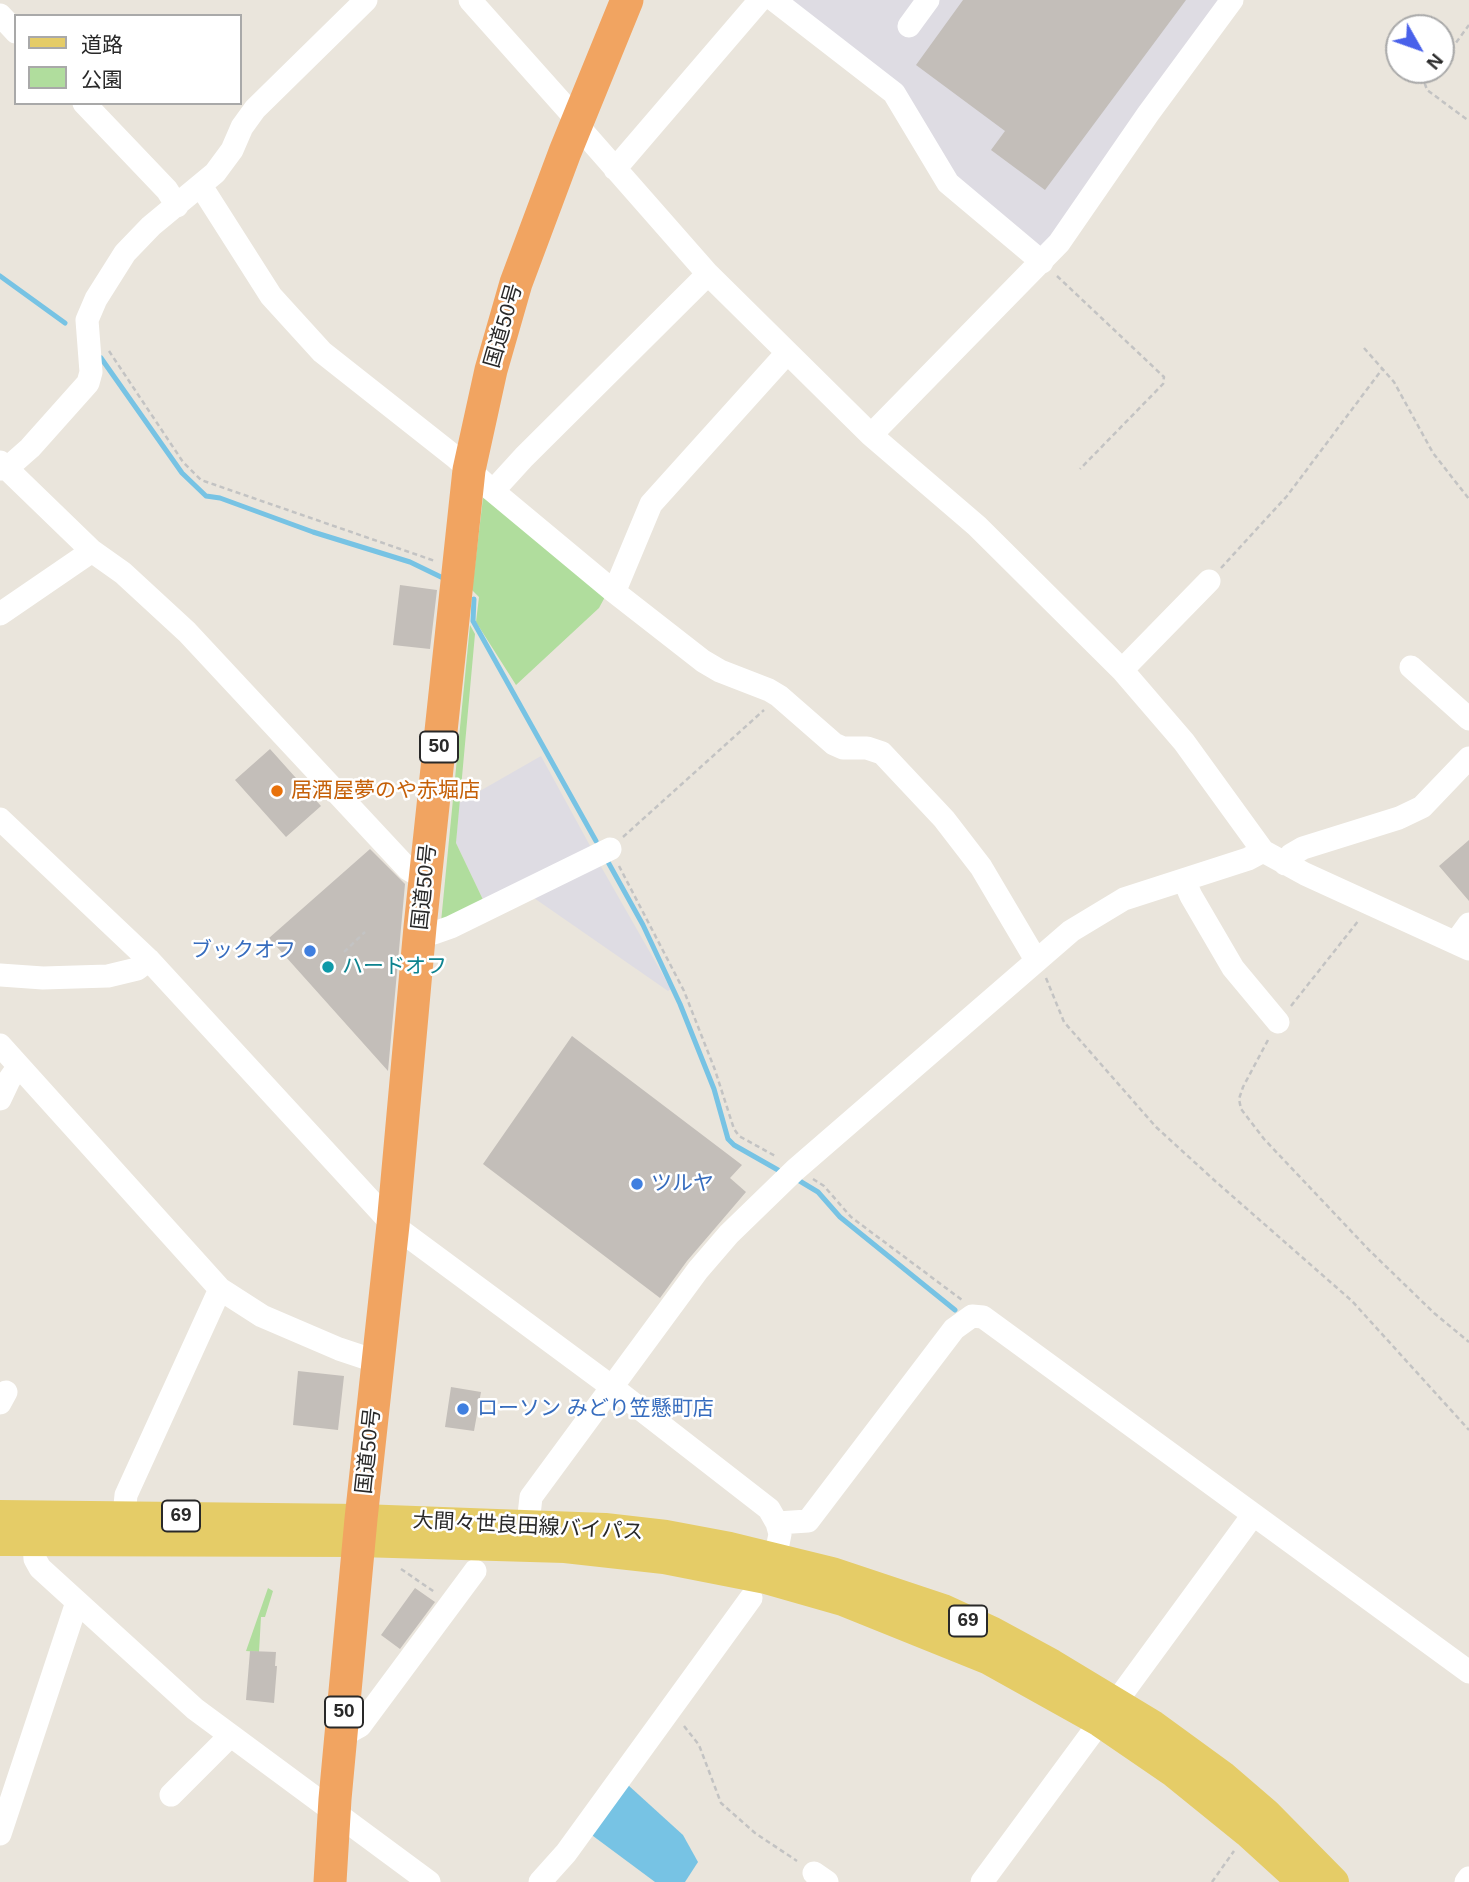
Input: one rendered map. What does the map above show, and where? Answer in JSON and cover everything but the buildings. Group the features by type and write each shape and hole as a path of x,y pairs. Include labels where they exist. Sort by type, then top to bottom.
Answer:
{"highway":[{"name":"国道50号","path":"330,1882 360,1531 393,1225 420,927 458,570 481,481 484,396 505,317 543,207 627,0"}],"main road":[{"name":"大間々世良田線バイパス","path":"0,1515 124,1516 360,1531 565,1548 664,1559 766,1579 842,1601 987,1659 1108,1712 1153,1725 1223,1776 1266,1813 1334,1882"},
{"name":"大間々世良田線バイパス","path":"0,1541 528,1524 605,1528 666,1535 832,1572 943,1609 993,1632 1108,1712 1173,1772 1247,1832 1302,1882"}],"street":[{"path":"366,0 255,109 226,160 201,186 151,226 125,253 87,320 86,339 91,372 88,383 30,448 2,466 92,551 123,573 196,640 408,869 426,874"},
{"path":"470,0 708,274 871,435 977,526 1122,670 1184,742 1263,851 1371,904 1465,938"},
{"path":"615,169 760,0"},
{"path":"774,0 894,93 948,183 1042,262"},
{"path":"909,26 928,0"},
{"path":"871,435 1059,243 1231,0"},
{"path":"0,15 14,30"},
{"path":"86,105 167,190 177,206"},
{"path":"201,186 271,296 322,352 612,590 703,661 779,696 834,744 843,748 875,749 882,753 915,786 981,867 1037,960"},
{"path":"481,481 524,457 708,274"},
{"path":"612,590 618,583 651,504 787,353"},
{"path":"0,614 92,551"},
{"path":"1122,670 1209,580"},
{"path":"1411,667 1469,719"},
{"path":"1285,864 1291,855 1303,848 1399,818 1422,807 1469,758"},
{"path":"0,819 149,960 393,1225 612,1387 769,1508 778,1523 780,1534 775,1559"},
{"path":"420,927 434,933 451,927 610,849"},
{"path":"528,1524 531,1497 698,1270 729,1234 795,1170 1070,931 1124,899 1248,859 1263,851"},
{"path":"1184,880 1233,968 1278,1022"},
{"path":"0,975 43,978 108,976 137,969 149,960"},
{"path":"0,1045 220,1289 262,1315 339,1349 378,1359"},
{"path":"0,1099 19,1066"},
{"path":"124,1516 126,1495 220,1289"},
{"path":"778,1523 808,1521 954,1329 972,1316 983,1317 1469,1672"},
{"path":"982,1882 1253,1515"},
{"path":"34,1541 36,1564 195,1709 429,1882"},
{"path":"342,1731 349,1732 360,1726 475,1571"},
{"path":"540,1882 566,1853 751,1598"},
{"path":"2,1820 77,1602"},
{"path":"171,1794 230,1736"},
{"path":"1466,1882 1469,1878"}],"path":[{"path":"1455,44 1469,25"},
{"path":"1425,84 1427,90 1469,121"},
{"path":"1042,262 1164,377 1163,384 1080,468"},
{"path":"86,339 99,338 183,462 201,480 458,570"},
{"path":"1364,348 1394,382 1433,453 1469,499"},
{"path":"1209,580 1287,496 1383,368"},
{"path":"779,696 610,849 684,991 715,1070 734,1129 740,1136 824,1186 851,1217 983,1317"},
{"path":"1371,904 1278,1022 1243,1087 1239,1099 1241,1109 1264,1139 1369,1250 1434,1313 1469,1342"},
{"path":"344,952 365,932"},
{"path":"1037,960 1064,1021 1156,1127 1352,1301 1469,1430"},
{"path":"401,1569 451,1604"},
{"path":"668,1711 699,1745 722,1803 755,1833 821,1877"},
{"path":"1212,1882 1247,1832"}],"shaded area":[{"path":"787,0 1226,0 1041,256 950,179 915,119"},
{"path":"541,756 594,853 486,906 456,843 459,803"},
{"path":"599,863 671,989 668,991 534,898"}],"green space":[{"path":"483,498 498,503 606,595 599,608 516,685 476,622 479,597 472,590"},
{"path":"470,625 475,634 456,843 486,906 441,922"},
{"path":"268,1588 273,1591 265,1617 261,1617 259,1652 246,1651"}],"water":[{"path":"628,1785 683,1835 698,1862 685,1882 655,1882 589,1833"}],"waterway":[{"path":"0,276 65,323"},
{"path":"101,358 182,473 206,496 220,498 313,532 410,562 443,578"},
{"path":"474,599 473,621 596,841"},
{"path":"608,862 643,925 680,1004 714,1089 728,1139 778,1170"},
{"path":"798,1180 818,1192 840,1217 955,1310"}],"place":[{"name":"居酒屋夢のや赤堀店","path":"277,791"},
{"name":"ブックオフ","path":"310,951"},
{"name":"ハードオフ","path":"328,967"},
{"name":"ツルヤ","path":"637,1184"},
{"name":"ローソン みどり笠懸町店","path":"463,1409"}]}
